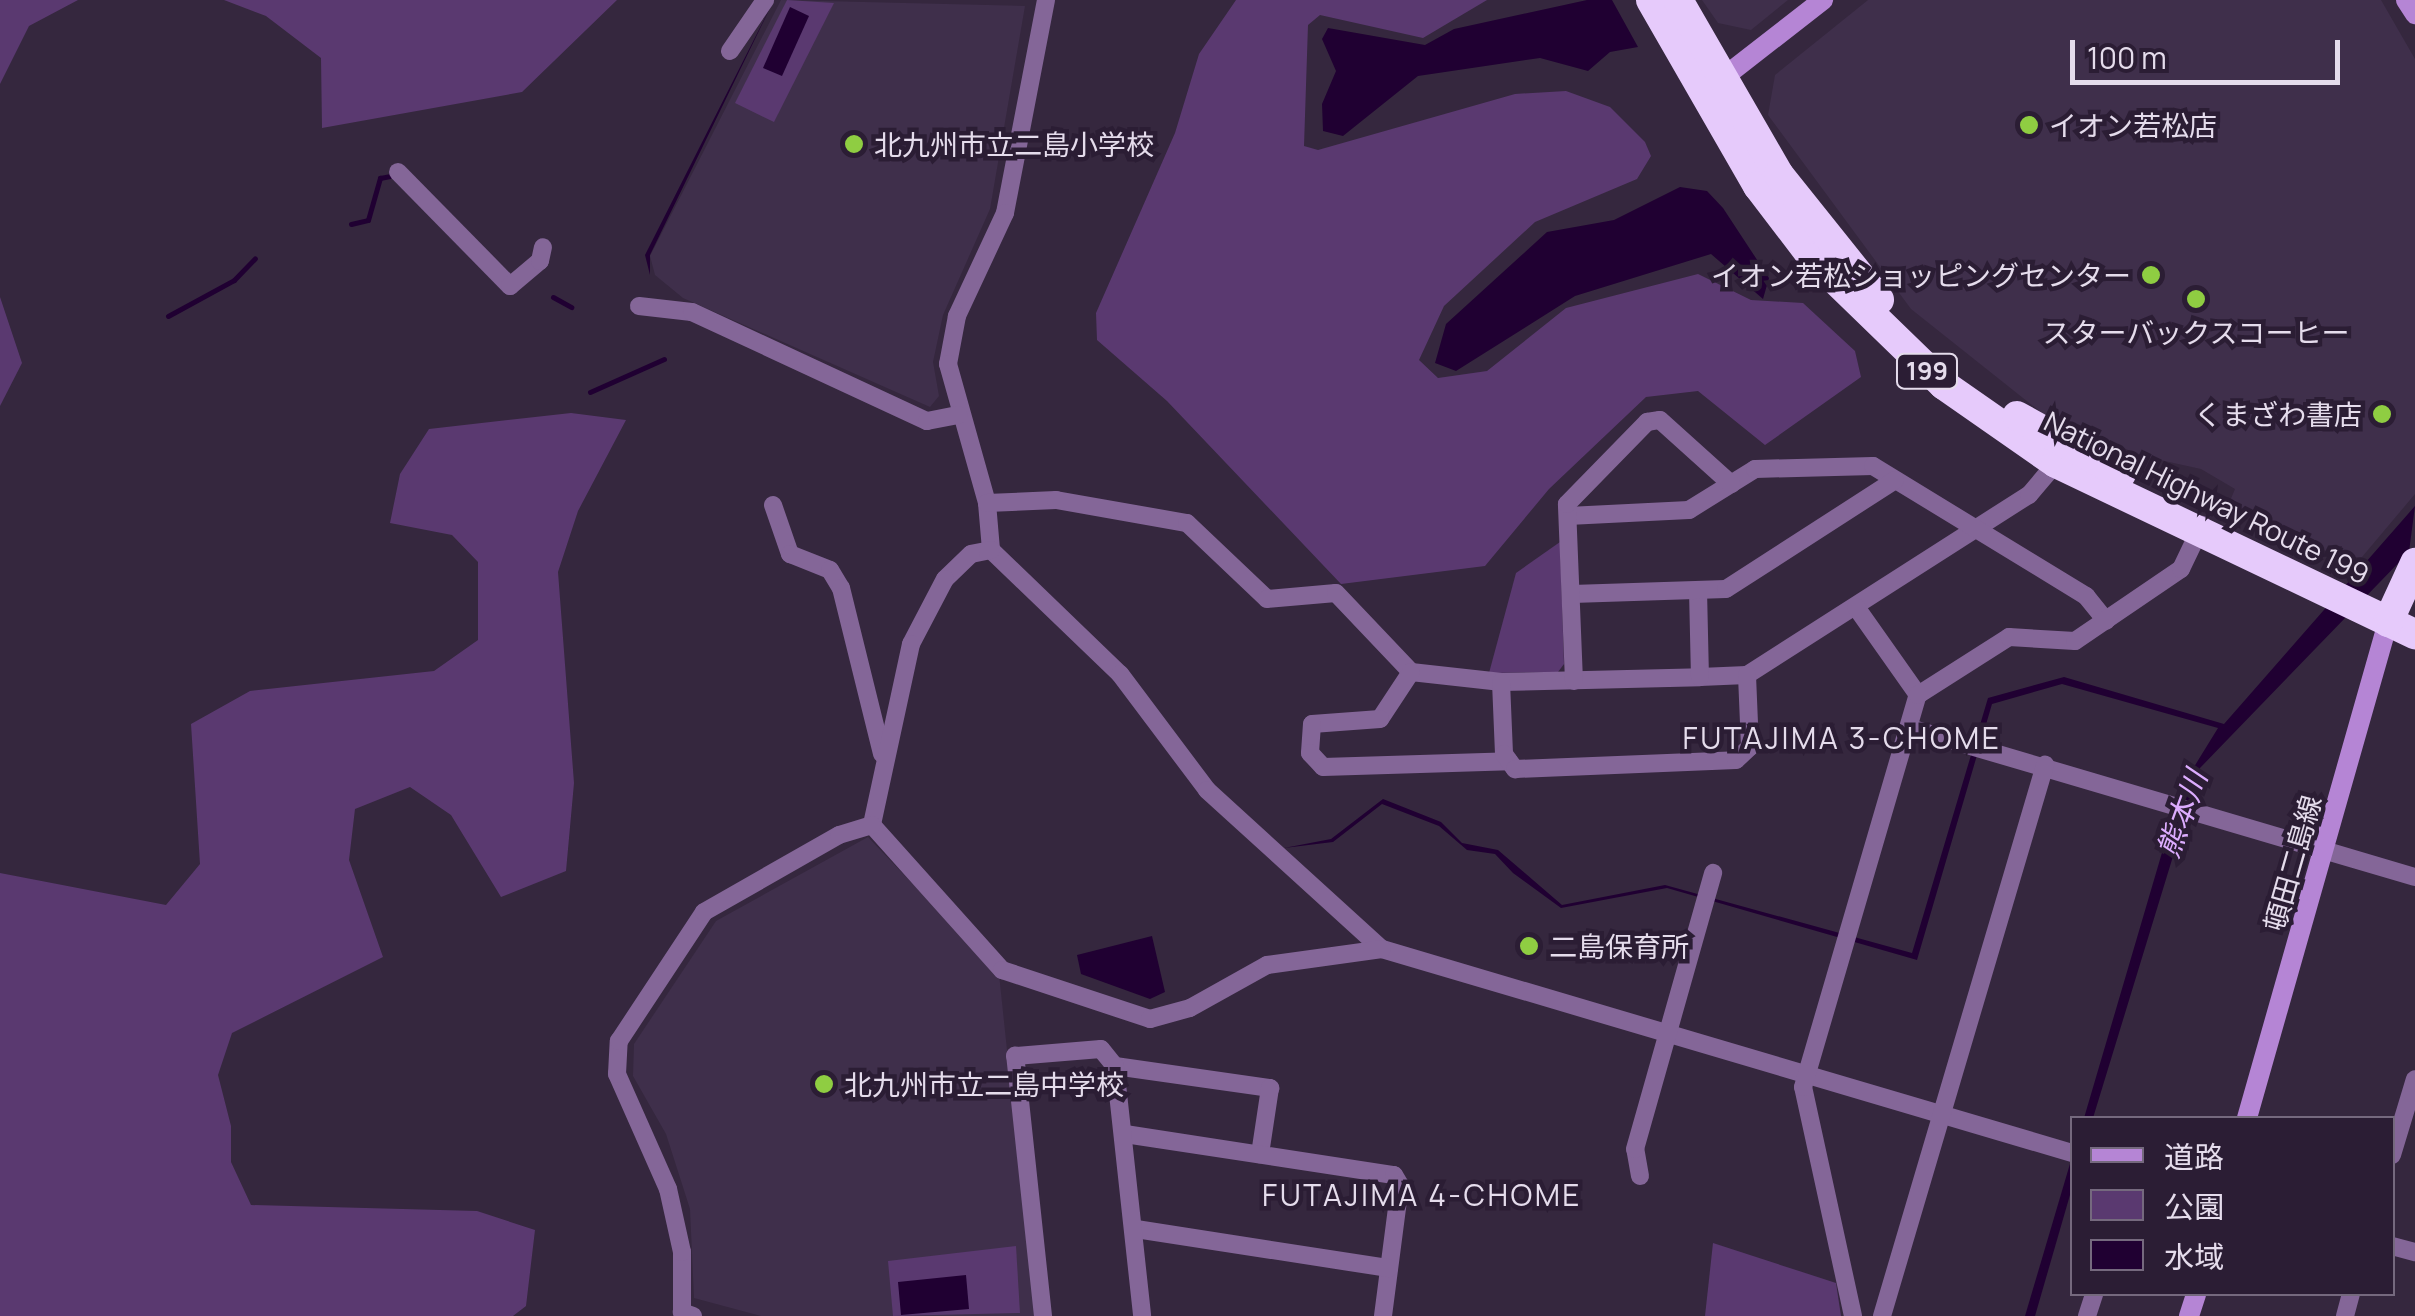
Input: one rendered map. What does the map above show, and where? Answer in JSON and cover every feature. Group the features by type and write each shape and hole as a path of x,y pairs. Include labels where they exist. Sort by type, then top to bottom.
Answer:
{"highway":[{"name":"National Highway Route 199","path":"1651,0 1790,189 1908,330 2012,413 2201,527"},
{"name":"National Highway Route 199","path":"1678,0 1758,186 1826,272 1944,385 2056,463 2377,608 2415,562"}],"main road":[{"path":"1713,85 1824,0"},
{"path":"2406,0 2415,14"},
{"name":"頓田二島線","path":"2248,1116 2324,852 2377,608"}],"street":[{"path":"730,51 765,0"},
{"path":"1039,2 1005,213 957,316 948,364 958,415 988,503 990,550 1120,674 1207,790 1382,948"},
{"path":"398,172 510,286 540,261 543,247"},
{"path":"639,306 692,312 927,422 958,415"},
{"path":"1574,681 1567,504 1647,422 1660,420 1731,484"},
{"path":"988,503 1056,500 1187,523 1267,599 1336,593 1411,672 1501,682 1700,677 1746,675 2030,495 2056,463"},
{"path":"1568,516 1689,510 1754,469 1872,466 2086,596 2106,622"},
{"path":"1572,594 1726,589 1895,480"},
{"path":"773,505 790,554 830,570 840,588 882,754"},
{"path":"1918,695 2008,637 2075,641 2181,570 2201,527"},
{"path":"990,550 971,554 945,579 911,644 882,754 872,825 1002,970 1150,1019 1190,1008 1267,965 1382,948 2070,1152"},
{"path":"1698,590 1700,677"},
{"path":"1852,1316 1803,1086 1914,729 1918,695 1856,607"},
{"path":"1411,672 1380,719 1312,724 1310,754 1323,766 1509,761"},
{"path":"1501,682 1509,761 1515,770 1736,760 1750,747 1746,675"},
{"path":"1914,729 2415,877"},
{"path":"1882,1316 2045,765"},
{"path":"693,1316 682,1312 682,1252 668,1189 617,1074 619,1040 704,912 839,835 872,825"},
{"path":"1640,1176 1635,1149 1713,873"},
{"path":"1044,1316 1015,1056 1101,1050 1116,1066 1136,1229 1142,1316"},
{"path":"1116,1066 1270,1088 1260,1154"},
{"path":"2395,1145 2415,1079"},
{"path":"1126,1134 1394,1175 1400,1185 1383,1316"},
{"path":"1136,1229 1389,1268"}],"shaded area":[{"name":"北九州市立二島小学校","path":"781,0 1025,6 990,209 943,315 933,362 939,396 930,407 683,298 655,275 650,256"},
{"path":"1702,0 1788,0 1751,30 1718,23"},
{"name":"イオン若松ショッピングセンター","path":"1868,0 2381,0 2415,59 2415,494 2362,557 2340,557 2227,508 2235,489 2201,469 2142,456 2042,413 1911,309 1768,115 1775,75"},
{"name":"北九州市立二島中学校","path":"868,837 999,974 1035,1316 761,1316 694,1298 690,1209 666,1134 633,1076 634,1044 716,921"}],"green space":[{"path":"0,0 78,0 29,26 0,84"},
{"path":"224,0 617,0 522,92 322,128 321,58 266,16"},
{"path":"787,0 834,3 774,122 735,103"},
{"path":"1236,0 1487,0 1423,38 1320,15 1308,25 1304,146 1318,150 1515,94 1566,91 1610,107 1645,142 1651,156 1637,179 1535,222 1444,306 1419,360 1438,378 1487,371 1566,308 1698,274 1751,300 1803,303 1855,351 1861,377 1765,445 1698,391 1646,397 1549,489 1485,566 1341,584 1167,401 1097,340 1096,313 1175,133 1199,54"},
{"path":"0,297 22,363 0,406"},
{"path":"571,413 626,420 578,511 558,572 574,783 566,871 501,897 451,815 410,787 355,809 349,860 383,957 232,1033 218,1075 231,1126 231,1162 251,1205 477,1211 535,1230 526,1306 513,1316 0,1316 0,873 166,905 200,864 191,724 250,691 434,671 478,640 478,562 452,535 390,523 400,474 429,429"},
{"path":"1560,542 1564,664 1558,672 1489,673 1516,573"},
{"path":"1713,1243 1836,1283 1841,1316 1705,1316"},
{"path":"1016,1246 1020,1313 893,1316 888,1261"}],"water":[{"path":"774,0 650,255 650,275 645,255"},
{"path":"1587,0 1612,0 1638,47 1610,52 1588,71 1540,58 1418,76 1343,136 1323,131 1322,104 1336,71 1322,39 1328,28 1425,45 1454,29"},
{"path":"790,7 809,16 782,76 763,68"},
{"path":"1680,187 1707,191 1723,208 1769,278 1763,299 1711,254 1575,296 1456,371 1435,363 1446,324 1547,232 1614,220"},
{"name":"熊本川","path":"2415,506 2409,552 2200,768 2094,1116 2085,1116 2181,788 2218,728 2062,684 1992,704 1917,960 1667,888 1561,908 1513,873 1495,854 1467,850 1439,826 1382,804 1333,842 1284,848 1331,839 1383,799 1441,822 1462,843 1498,850 1562,905 1665,885 1912,953 1988,698 2064,677 2224,724"},
{"path":"1152,936 1165,992 1150,999 1081,974 1077,955"},
{"path":"2070,1164 2070,1195 2035,1316 2025,1316"},
{"path":"966,1275 969,1309 901,1315 898,1282"}],"waterway":[{"path":"351,224 368,220 380,178 395,175"},
{"path":"168,316 234,280 255,258"},
{"path":"553,297 571,307"},
{"path":"590,392 664,359"}],"place":[{"name":"イオン若松店","path":"2029,125"},
{"name":"北九州市立二島小学校","path":"854,144"},
{"name":"イオン若松ショッピングセンター","path":"2151,275"},
{"name":"スターバックスコーヒー","path":"2196,299"},
{"name":"くまざわ書店","path":"2382,414"},
{"name":"二島保育所","path":"1529,946"},
{"name":"北九州市立二島中学校","path":"824,1084"}],"district":[{"name":"FUTAJIMA 3-CHOME","path":"1842,738"},
{"name":"FUTAJIMA 4-CHOME","path":"1422,1195"}]}
